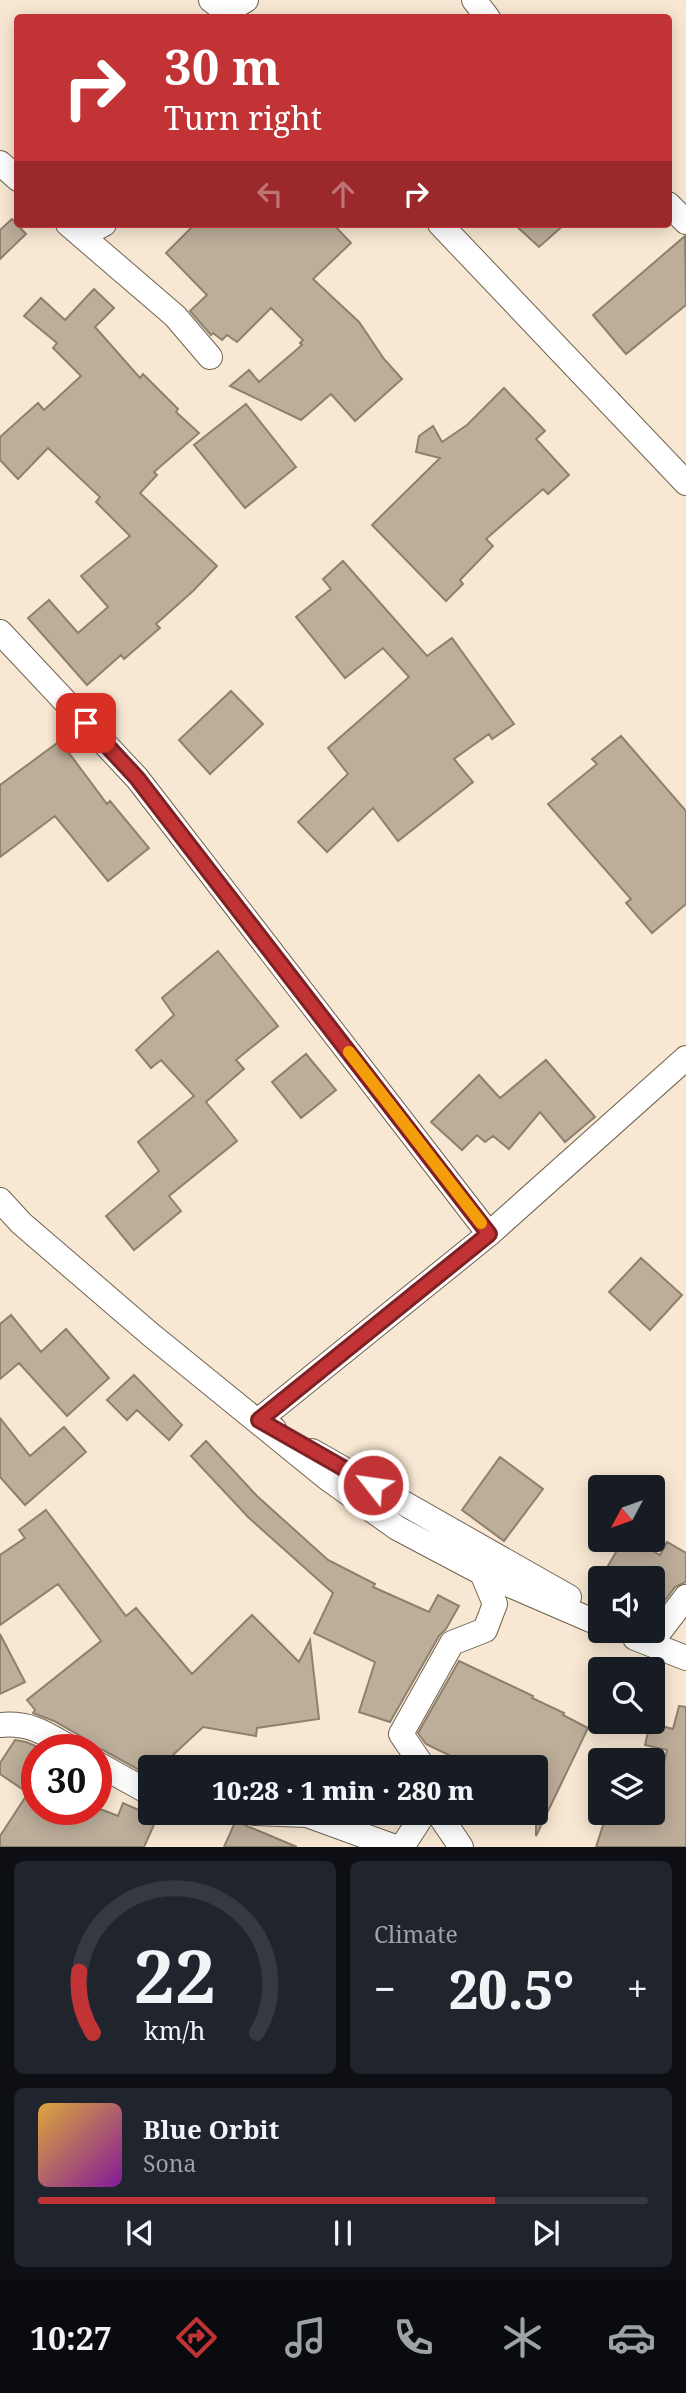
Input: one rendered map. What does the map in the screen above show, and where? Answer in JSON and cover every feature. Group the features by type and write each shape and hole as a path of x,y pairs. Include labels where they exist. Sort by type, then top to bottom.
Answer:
{"street":[{"path":"474,0 485,14"},
{"path":"0,163 14,175"},
{"path":"672,208 686,222"},
{"path":"444,228 686,483"},
{"path":"75,230 175,316 210,357"},
{"path":"0,632 137,778 489,1234"},
{"path":"588,1608 259,1420 489,1234 686,1058"},
{"path":"0,1200 21,1223 150,1334 327,1478 397,1528 482,1573 588,1619"},
{"path":"415,1755 401,1734 452,1643 485,1630 495,1604 482,1573"},
{"path":"686,1597 650,1644 686,1658"},
{"path":"0,1725 17,1723 34,1727 46,1734"},
{"path":"112,1772 138,1786"},
{"path":"335,1825 396,1847"},
{"path":"402,1847 416,1825"},
{"path":"446,1825 461,1847"}],"building":[{"path":"12,219 14,228 20,228 26,234 0,259 0,230"},
{"path":"191,228 337,228 351,243 313,279 359,322 384,359 402,379 355,421 331,394 301,420 230,386 249,370 259,382 302,345 300,343 303,340 271,308 237,342 227,335 222,340 213,333 211,335 190,311 207,295 166,253"},
{"path":"518,228 560,228 539,247"},
{"path":"685,236 686,305 626,354 593,315"},
{"path":"94,289 114,308 95,327 140,378 143,374 178,409 176,412 199,433 154,472 157,475 140,493 217,566 156,624 160,628 124,659 121,655 87,685 28,618 49,600 78,633 108,607 81,576 130,536 96,502 100,497 48,448 18,479 0,460 0,437 38,403 44,410 81,376 53,348 57,343 24,316 41,298 65,320"},
{"path":"504,388 545,431 536,439 569,475 548,494 543,489 486,539 493,546 460,580 463,584 446,601 372,525 440,458 416,452 419,436 433,426 442,442 467,425"},
{"path":"246,404 296,467 245,508 194,445"},
{"path":"343,561 427,656 452,638 514,724 492,739 489,734 454,759 473,782 398,841 373,808 327,852 298,822 348,774 328,748 409,677 383,648 345,678 296,617 331,589 323,579"},
{"path":"231,691 263,724 210,774 179,740"},
{"path":"621,736 686,811 686,904 652,933 626,903 631,899 548,804 597,764 592,759"},
{"path":"60,741 107,804 110,801 149,848 108,881 55,816 0,857 0,785"},
{"path":"218,951 278,1026 236,1060 244,1069 206,1102 237,1141 169,1196 181,1211 134,1250 106,1216 159,1171 138,1142 194,1096 161,1060 151,1068 136,1050 174,1015 162,998"},
{"path":"306,1054 336,1090 301,1118 272,1082"},
{"path":"546,1060 595,1117 565,1142 540,1112 509,1149 493,1136 485,1142 477,1135 462,1150 431,1122 479,1075 500,1098"},
{"path":"641,1258 682,1295 650,1330 609,1292"},
{"path":"11,1315 41,1352 66,1329 109,1378 67,1416 19,1363 0,1379 0,1324"},
{"path":"134,1375 182,1425 169,1440 137,1410 127,1420 107,1400"},
{"path":"0,1418 30,1456 64,1427 86,1452 25,1505 0,1477"},
{"path":"206,1441 257,1496 328,1560 375,1584 373,1587 429,1612 438,1595 459,1606 390,1722 359,1712 375,1662 314,1633 333,1593 249,1518 191,1456"},
{"path":"500,1457 543,1489 504,1541 462,1510"},
{"path":"46,1510 126,1616 136,1608 192,1674 252,1615 299,1662 310,1640 319,1719 257,1728 256,1736 203,1727 173,1755 138,1755 138,1769 112,1755 112,1734 77,1734 33,1713 35,1710 27,1700 101,1641 58,1584 0,1625 0,1555 25,1538 19,1530"},
{"path":"667,1542 686,1553 686,1582 675,1587 665,1600 665,1566 608,1566 616,1552 655,1552 660,1555 665,1552"},
{"path":"0,1634 25,1682 0,1694"},
{"path":"459,1661 533,1696 532,1698 588,1728 548,1811 548,1755 449,1755 426,1744 418,1733"},
{"path":"679,1706 686,1707 686,1847 596,1847 603,1825 665,1825 667,1750 645,1745 648,1734 665,1734 665,1727 673,1729"},
{"path":"15,1740 21,1741 21,1788 0,1774 0,1763"},
{"path":"123,1803 138,1810 138,1825 154,1825 144,1847 0,1847 0,1836 21,1804 21,1825 112,1825 112,1814 118,1816"},
{"path":"234,1825 245,1825 297,1847 224,1847"}],"slow traffic":[{"path":"349,1052 481,1223"}],"route":[{"path":"86,723 137,778 489,1234 259,1420 373,1485"}]}
